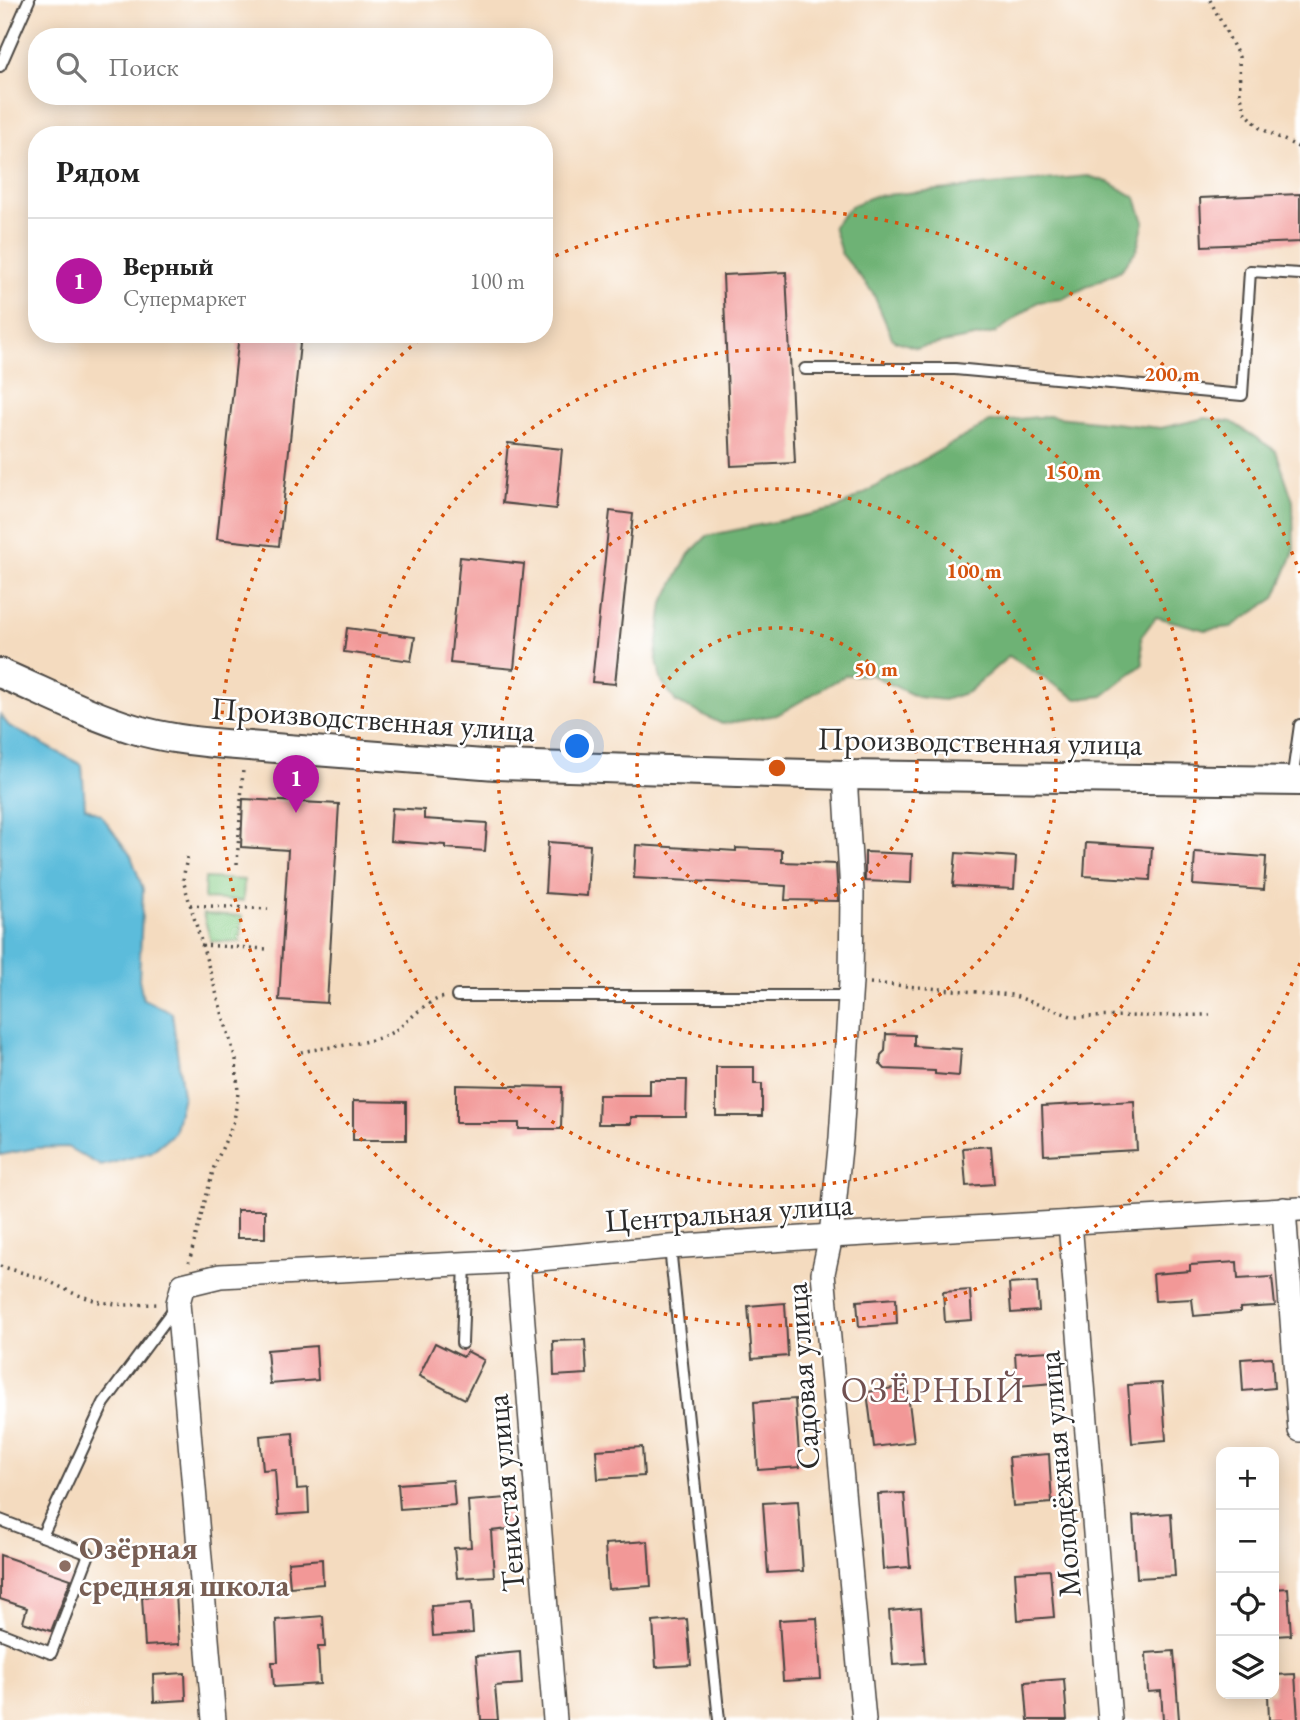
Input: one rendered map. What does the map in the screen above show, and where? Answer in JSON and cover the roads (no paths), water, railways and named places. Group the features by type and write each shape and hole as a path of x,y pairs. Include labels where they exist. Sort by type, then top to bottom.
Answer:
{"street":[{"name":"Производственная улица","path":"0,673 132,729 182,740 244,746 496,765 845,775 1296,781"},
{"name":"Садовая улица","path":"845,775 852,893 850,989 841,1138 831,1236 823,1273 864,1720"},
{"name":"Центральная улица","path":"178,1303 183,1285 220,1276 518,1261 831,1236 1292,1209"},
{"path":"1292,1209 1300,1430"},
{"name":"Молодёжная улица","path":"1070,1222 1110,1720"},
{"name":"Тенистая улица","path":"518,1261 555,1720"},
{"path":"178,1303 214,1720"}],"lane":[{"path":"0,66 29,0"},
{"path":"805,369 955,369 1242,395 1250,271 1300,274"},
{"path":"1296,781 1300,725"},
{"path":"457,996 850,989"},
{"path":"670,1247 719,1720"},
{"path":"462,1343 465,1263"},
{"path":"42,1536 104,1403 178,1303"},
{"path":"0,1520 89,1554 51,1653 0,1633"}],"water":[{"path":"0,715 9,726 82,765 85,807 101,815 131,856 143,889 139,979 143,999 172,1013 183,1096 174,1133 151,1152 101,1166 67,1147 36,1148 0,1155"}],"place":[{"name":"Верный","path":"296,813"},
{"name":"Озёрная средняя школа","path":"65,1566"}],"district":[{"name":"ОЗЁРНЫЙ","path":"933,1390"}]}
